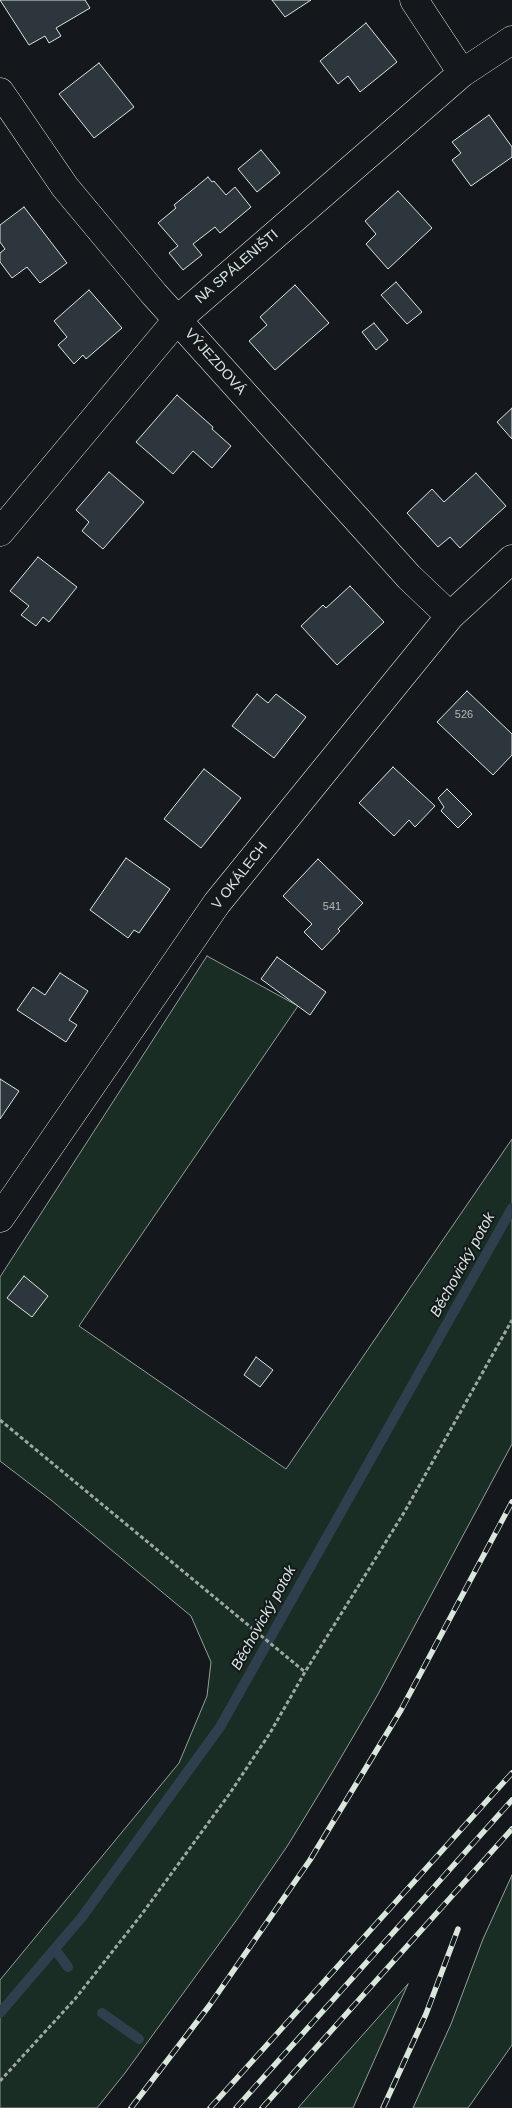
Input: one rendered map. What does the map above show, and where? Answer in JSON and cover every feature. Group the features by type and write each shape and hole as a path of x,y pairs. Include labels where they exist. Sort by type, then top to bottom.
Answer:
{"street":[{"path":"414,0 462,73"},
{"name":"NA SPÁLENIŠTI","path":"0,532 177,320 462,73 512,40"},
{"name":"VÝJEZDOVÁ","path":"0,92 65,187 177,320 409,576 450,616"},
{"name":"V OKÁLECH","path":"3,1208 217,903 450,616 512,559"}],"path":[{"path":"0,2081 75,1999 142,1914 255,1756 405,1511 512,1320"},
{"path":"0,1420 262,1639 305,1672"}],"green space":[{"path":"207,956 298,1006 79,1326 286,1469 512,1139 512,1444 377,1696 288,1845 238,1918 125,2073 97,2108 0,2108 0,1980 179,1763 207,1696 211,1662 191,1616 51,1500 0,1461 0,1277"},
{"path":"512,1875 512,2045 468,2108 413,2108 451,2024 483,1939"},
{"path":"408,1984 353,2108 298,2108 311,2093"}],"building":[{"path":"0,0 85,0 90,8 56,28 61,36 49,43 45,36 29,45"},
{"path":"272,0 311,0 285,17"},
{"path":"366,23 397,62 360,92 348,76 338,84 320,61"},
{"path":"99,63 134,107 94,138 59,94"},
{"path":"489,115 512,147 512,157 471,186 452,160 461,153 452,142"},
{"path":"261,150 280,173 257,192 238,169"},
{"path":"208,177 226,195 235,187 251,207 220,233 215,227 193,244 202,255 183,270 169,253 178,246 158,223 176,208 174,205"},
{"path":"398,191 432,228 388,269 366,244 376,234 365,221"},
{"path":"24,207 67,263 40,283 27,267 12,278 0,262 0,253 5,249 0,242 0,225"},
{"path":"396,282 422,312 407,324 381,295"},
{"path":"295,285 329,323 275,370 249,341 267,325 260,317"},
{"path":"89,290 122,328 86,359 83,355 74,364 58,345 67,337 54,321"},
{"path":"374,323 388,340 376,350 362,332"},
{"path":"177,395 231,446 212,468 193,451 173,474 136,442"},
{"path":"512,408 512,439 497,422"},
{"path":"109,472 144,502 103,549 82,531 89,522 76,510"},
{"path":"476,473 506,506 460,548 450,537 438,547 407,513 432,489 444,502"},
{"path":"38,557 77,587 49,622 43,617 36,626 21,615 29,606 10,591"},
{"path":"350,586 384,622 337,665 301,626 323,605 326,608"},
{"path":"467,691 512,734 512,755 493,775 437,722"},
{"path":"257,694 268,703 276,694 306,717 274,758 232,726"},
{"path":"393,767 435,806 415,827 409,820 394,836 359,803"},
{"path":"204,769 241,798 201,848 164,819"},
{"path":"447,789 472,814 458,828 441,811 444,807 438,798"},
{"path":"126,858 170,889 139,933 134,930 128,938 90,910"},
{"path":"318,859 363,903 338,929 340,931 322,950 304,932 312,924 283,896"},
{"path":"277,957 326,992 310,1015 261,979"},
{"path":"60,973 88,991 69,1020 77,1025 66,1042 17,1010 33,987 45,995"},
{"path":"0,1079 19,1091 0,1119"},
{"path":"24,1276 48,1296 32,1317 7,1298"},
{"path":"256,1357 273,1370 260,1387 244,1375"}],"waterway":[{"name":"Běchovický potok","path":"0,2013 82,1917 220,1727 512,1208"},
{"path":"55,1949 68,1967"},
{"path":"102,2013 139,2039"}],"railway":[{"path":"131,2108 209,2006 310,1860 401,1710 512,1502"},
{"path":"210,2108 512,1773"},
{"path":"236,2108 512,1800"},
{"path":"262,2108 512,1829"},
{"path":"383,2108 426,2014 458,1929"}]}
